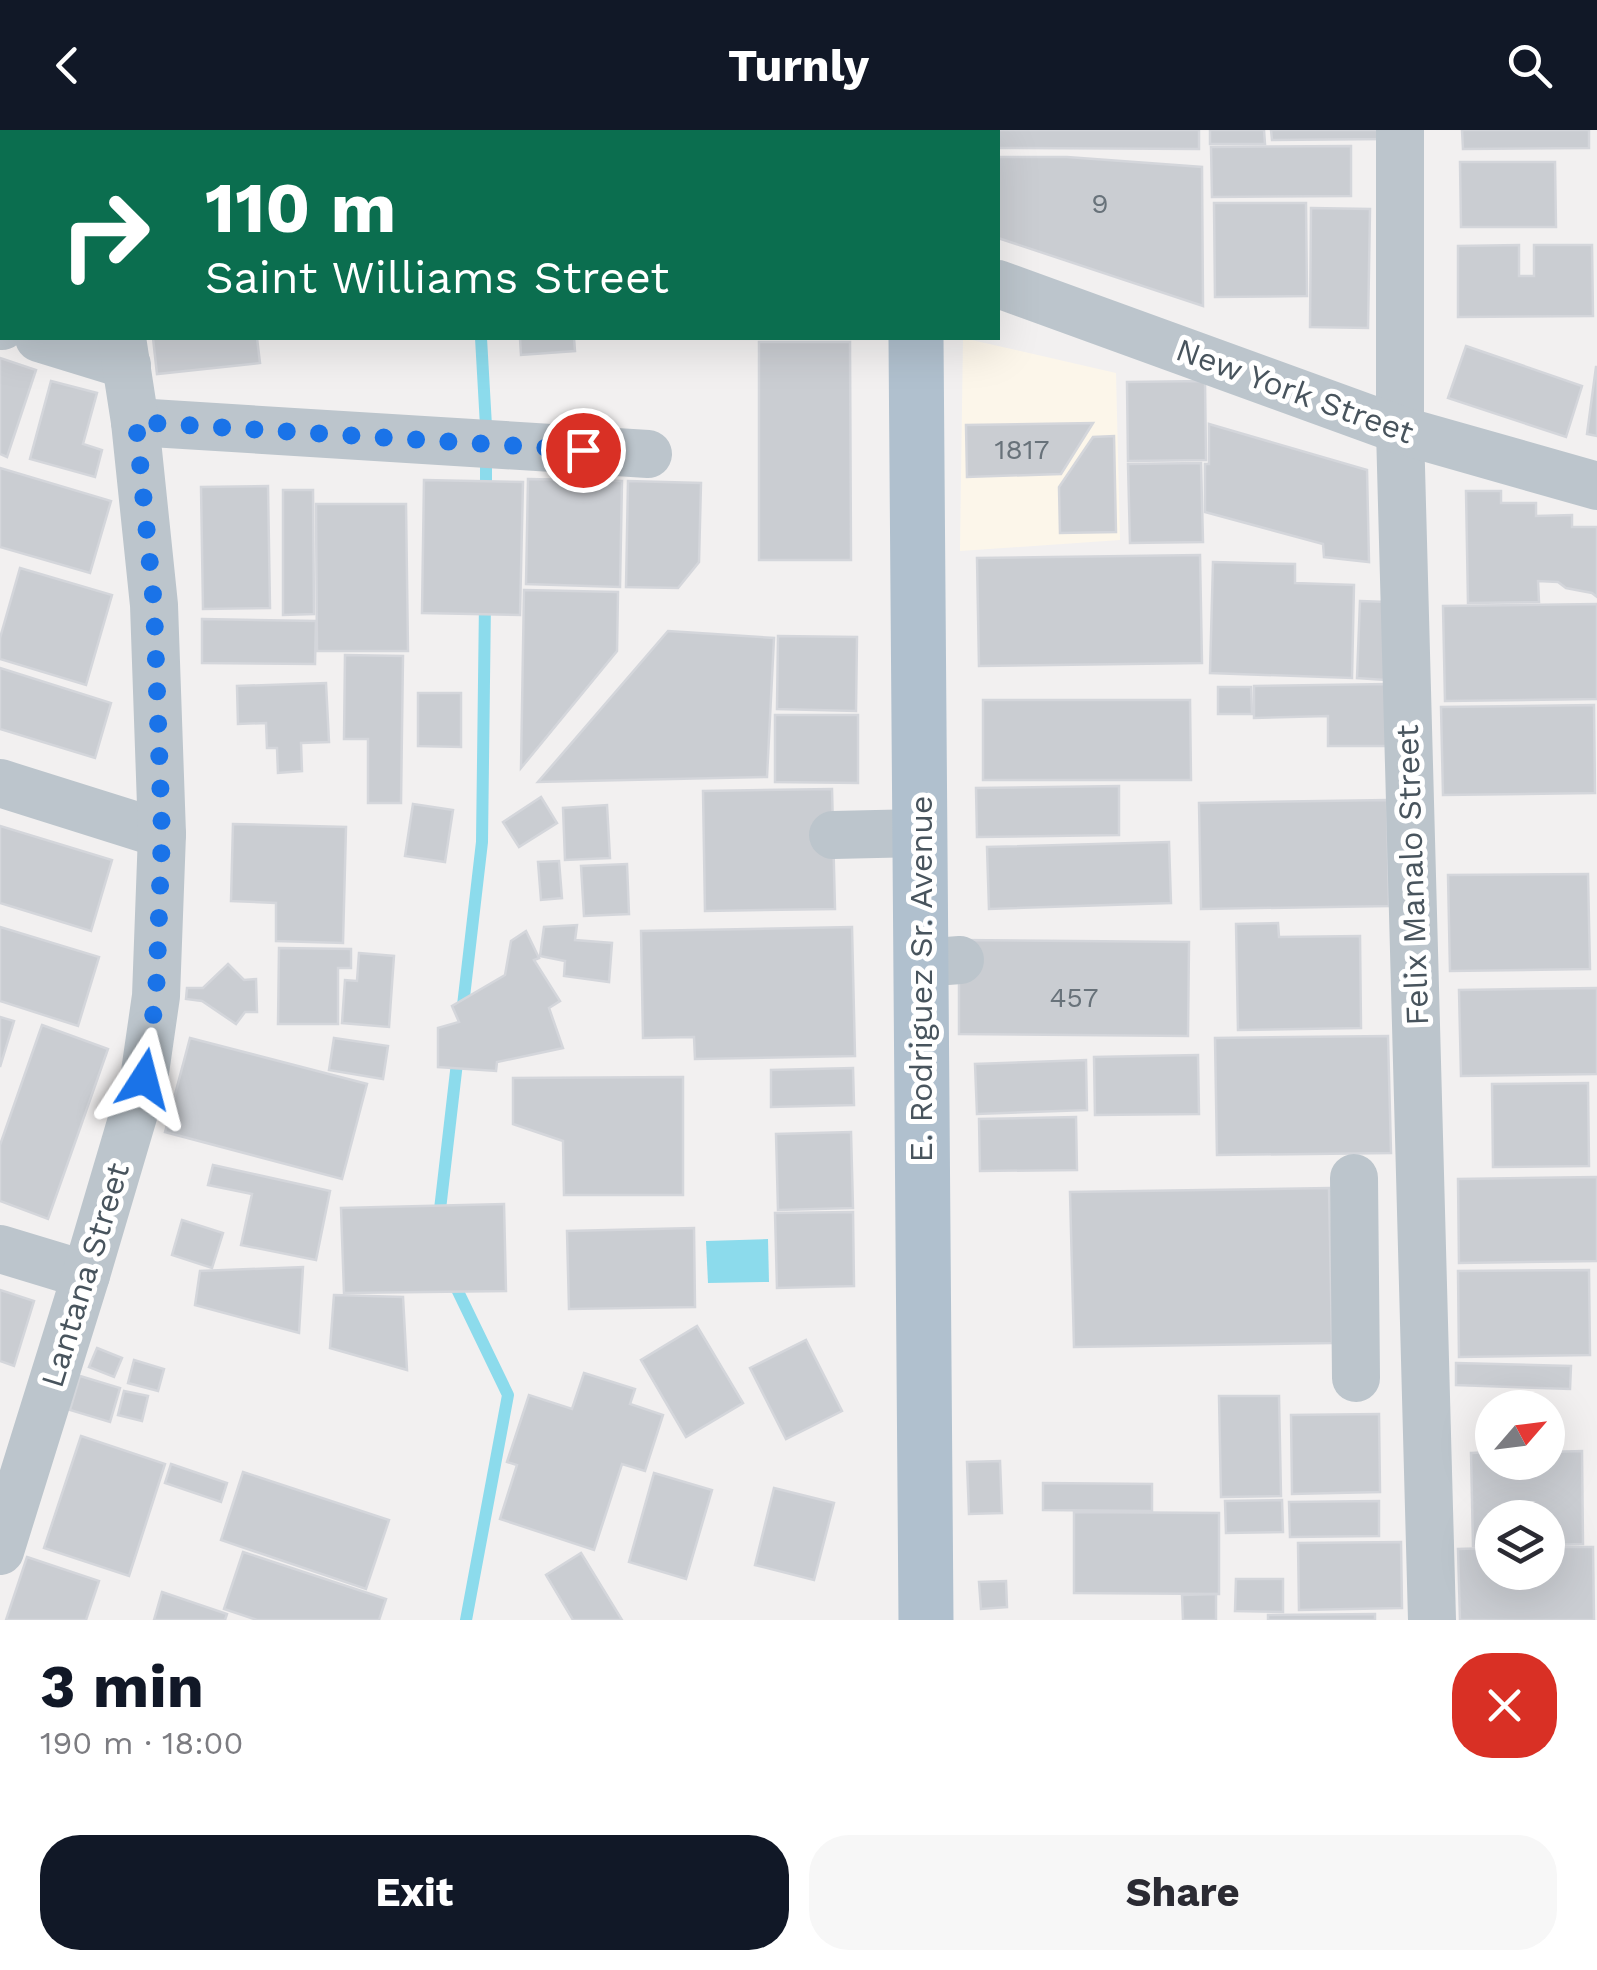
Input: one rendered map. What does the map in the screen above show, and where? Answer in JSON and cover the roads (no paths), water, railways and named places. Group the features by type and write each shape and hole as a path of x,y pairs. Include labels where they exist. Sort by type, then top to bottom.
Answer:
{"main road":[{"name":"E. Rodriguez Sr. Avenue","path":"916,340 920,833 940,961 926,1620"}],"street":[{"name":"Felix Manalo Street","path":"1400,130 1400,430 1432,1620"},
{"name":"New York Street","path":"1000,285 1400,430 1597,486"},
{"path":"52,340 125,351"},
{"name":"Lantana Street","path":"0,1552 144,1079 156,996 162,834 154,605 125,351"},
{"path":"136,422 648,454"},
{"path":"0,782 162,834"},
{"path":"834,835 920,833"},
{"path":"1354,1178 1356,1378"},
{"path":"0,1248 86,1275"}],"water":[{"path":"768,1239 769,1282 708,1283 706,1241"}],"waterway":[{"path":"481,340 486,496"},
{"path":"462,1014 482,842 485,601"},
{"path":"439,1218 458,1054"},
{"path":"452,1279 508,1395 466,1620"}]}
